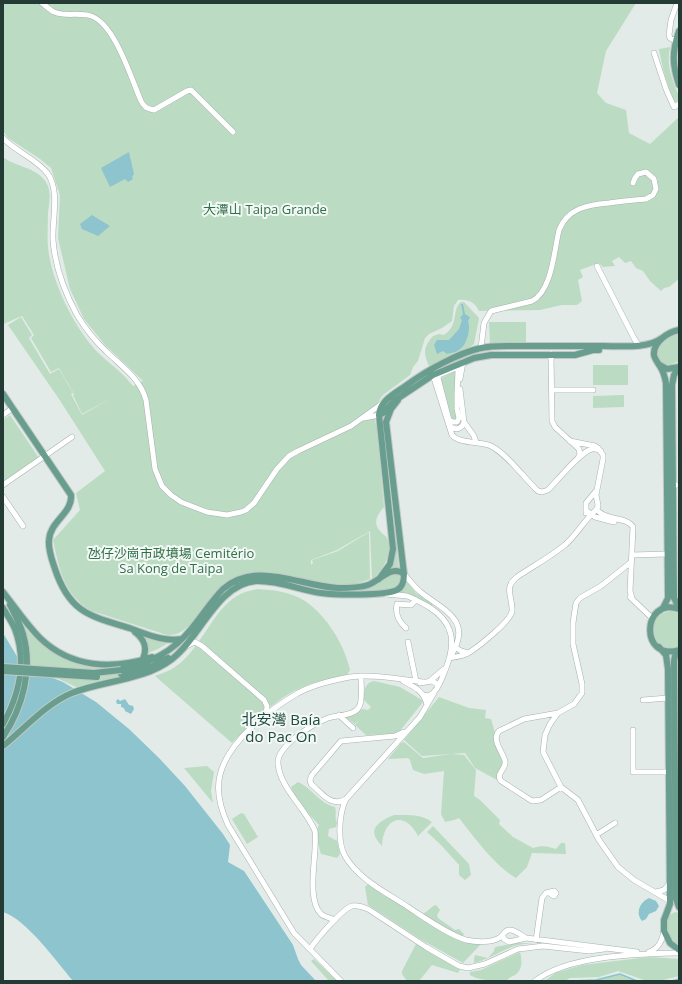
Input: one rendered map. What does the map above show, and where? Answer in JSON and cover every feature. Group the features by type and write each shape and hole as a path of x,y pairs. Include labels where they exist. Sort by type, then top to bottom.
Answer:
{"main road":[{"path":"677,37 673,65 679,85"},
{"path":"379,579 390,564 393,549 379,415 383,403 429,370 481,348 526,346 630,346 637,343 650,345 658,342 668,334 679,330"},
{"path":"654,356 655,348 662,338"},
{"path":"526,346 532,348 547,348 550,350 551,354"},
{"path":"379,415 433,375 463,362 482,356 551,354 575,355 595,350 643,348 654,356 664,374 666,384 668,598 663,608 652,618 650,635 654,643 663,651 668,660 674,700"},
{"path":"433,375 442,364"},
{"path":"660,365 667,369 679,367"},
{"path":"659,611 668,608 679,609 674,598 676,558 676,485 672,384 674,375 679,367"},
{"path":"3,394 71,495 71,503 54,525 49,539 52,558 61,585 69,599 82,611 93,616 165,640 182,639"},
{"path":"3,671 92,677 153,666 178,651 230,591 246,583 255,581 267,581 320,593 377,593 397,590 403,584 404,574 386,422 391,409 398,400"},
{"path":"3,667 121,672 139,666 160,656 173,647 193,627 223,589 233,581 244,577 268,575 326,587 339,588 363,586 372,583 392,571 397,571 404,574"},
{"path":"3,594 51,647 61,654 88,663 112,665 143,659 162,652 182,639"},
{"path":"3,594 18,621 23,635 27,675 19,708 3,737"},
{"path":"3,608 15,630 21,653 18,690 3,724"},
{"path":"132,629 144,643 146,651 143,659"},
{"path":"3,746 57,702 72,693 150,672 172,659 185,647 189,640"},
{"path":"659,648 670,651 679,650"},
{"path":"679,650 674,661 674,772 670,901 664,920 664,931 670,942 679,952"},
{"path":"668,911 673,908 679,908 676,899 677,844 674,772"}],"street":[{"path":"42,3 54,12 64,14 85,14 101,22 118,45 145,108 154,110 191,90 233,132"},
{"path":"677,3 671,20 670,38 677,37"},
{"path":"654,53 666,89 674,107 679,104"},
{"path":"3,138 14,148 41,167 51,179 54,192 54,250 67,294 78,316 93,338 132,376 142,389 146,400 155,469 162,486 171,496 189,506 217,514 227,515 241,512 254,503 277,468 289,456 351,426 383,403"},
{"path":"481,348 484,322 491,311 532,301 536,299 542,291 550,274 559,230 570,214 577,209 591,204 646,199 653,195 656,190 654,179 646,172 638,174 633,183"},
{"path":"598,266 637,343"},
{"path":"551,354 552,421 555,427 580,452 576,460"},
{"path":"463,362 460,376 460,387 464,422 474,436 476,442"},
{"path":"450,423 455,422 459,418 457,409 458,370 456,368 439,375 438,378 452,435 458,440 476,442 490,446 497,450 536,489 542,492 548,490 576,460 585,453 592,449 601,451"},
{"path":"433,375 453,428 458,429 464,422"},
{"path":"552,390 593,390"},
{"path":"3,415 13,408"},
{"path":"361,419 379,415"},
{"path":"3,485 72,437"},
{"path":"449,658 468,653 511,616 512,612 509,586 514,579 565,545 598,505 596,500 597,488 603,459 601,451 595,446 570,441"},
{"path":"597,488 586,503 590,513 631,528 628,592 629,595 652,618"},
{"path":"3,497 23,526"},
{"path":"590,499 596,500"},
{"path":"590,513 601,514 631,524 633,527 630,591 632,598"},
{"path":"632,554 667,554"},
{"path":"561,787 541,800 532,801 501,781 499,775 505,762 496,741 496,734 524,719 558,713 574,704 580,696 582,689 573,644 573,624 576,603 580,598 601,586 630,563"},
{"path":"404,574 421,593 438,605 457,622 459,631 455,647 449,658"},
{"path":"377,593 406,596 436,611 450,627 455,647 468,653"},
{"path":"406,628 400,623 396,610 397,604 411,605 416,600"},
{"path":"436,611 435,607 438,605"},
{"path":"450,627 452,643 447,665 435,691 420,717 346,799 341,811 341,846 345,856 362,875 438,926 466,940 487,941 498,939 503,936 504,932 514,930 526,938 536,940 646,954 656,949 660,944 664,931"},
{"path":"408,642 416,681"},
{"path":"185,647 192,643 200,644 264,700 272,705 282,705"},
{"path":"341,981 294,933 228,825 222,811 219,795 219,776 225,760 234,746 246,733 266,715 298,693 340,679 361,676 422,682 431,680 447,665"},
{"path":"335,920 323,915 317,907 313,887 316,840 315,831 284,781 278,762 283,749 297,737 320,722 353,712 360,706 361,676"},
{"path":"398,679 418,689 426,699 427,705"},
{"path":"423,695 429,696 435,691 437,684 431,680"},
{"path":"418,689 418,685 422,682"},
{"path":"264,700 267,706 266,715"},
{"path":"643,700 674,700"},
{"path":"558,713 545,735 544,752 561,787 578,800 604,849 623,871 634,880 670,901"},
{"path":"339,715 353,728"},
{"path":"633,730 633,772 674,772"},
{"path":"346,799 338,803 331,801 311,784 311,776 341,742 362,738 384,738 395,736 407,731"},
{"path":"384,738 388,742 390,750"},
{"path":"596,835 615,822"},
{"path":"655,892 664,890 670,883"},
{"path":"536,940 542,898 546,893 549,893"},
{"path":"310,950 344,911 355,906 363,907 426,947 459,966 468,968 485,964 518,949 543,946 589,951 604,949"},
{"path":"503,936 504,939 509,942 526,938"},
{"path":"535,981 548,972 567,965 646,954 679,952"}],"green space":[{"name":"大潭山 Taipa Grande","path":"3,3 636,3 606,51 597,93 606,103 626,110 629,133 650,144 679,117 679,279 661,291 650,281 643,271 636,268 631,261 625,263 619,257 612,261 615,266 603,267 599,263 580,270 583,277 578,280 582,301 577,305 562,305 540,310 479,311 471,302 458,300 454,306 452,321 429,334 425,338 418,361 413,367 410,375 383,395 374,408 384,507 378,515 376,524 387,538 389,548 383,566 372,579 370,531 337,550 311,560 311,565 313,563 312,560 338,551 369,532 370,579 355,584 327,584 269,573 252,573 239,576 228,581 219,589 195,620 177,634 167,635 92,611 75,598 64,580 53,540 80,510 76,493 105,471 59,399 8,325 21,317 32,335 29,338 50,374 59,369 73,393 71,394 82,415 113,397 82,414 73,395 74,394 59,368 51,372 31,338 34,335 22,316 3,324 3,157 15,164 34,171 40,175 48,186 50,196 48,213 48,247 53,272 63,299 84,336 95,350 133,386 143,381 105,345 84,319 70,289 58,238 60,195 51,168 8,138 3,131"},
{"path":"670,47 669,66 679,96 679,100 676,102 673,101 663,69 659,49"},
{"path":"461,302 464,302 479,318 474,344 461,353 430,368 425,355 427,344 433,336 439,334 444,335 449,331 454,322 456,309"},
{"path":"489,322 526,322 526,343 490,344"},
{"path":"679,333 679,361 670,365 662,364 658,354 661,345 669,338"},
{"path":"593,365 628,365 628,385 593,385"},
{"path":"455,371 457,420 451,420 440,379"},
{"path":"624,395 624,407 593,408 593,396"},
{"path":"382,414 384,419 399,569 391,568 394,559"},
{"path":"10,415 39,458 3,482 3,420"},
{"path":"396,574 399,575 401,579 400,584 396,588 370,592 323,591 264,579 242,582 226,592 195,629 194,628 222,593 239,581 250,578 262,577 322,589 350,590 371,586 387,576"},
{"path":"407,582 416,593 433,604 431,606 414,597 400,592 405,587"},
{"path":"257,589 288,594 300,598 313,607 334,631 344,650 350,670 347,675 310,684 275,703 232,743 155,676 173,668 187,656 221,610 229,602 237,596"},
{"path":"670,611 679,613 679,646 670,648 663,646 657,641 653,627 655,620 661,614"},
{"path":"17,616 32,635 58,653 75,662 91,666 119,667 122,678 76,687 29,665 26,639"},
{"path":"145,637 168,643 148,653 148,645"},
{"path":"374,681 400,687 423,702 399,732 395,734 366,735 355,725 361,718 355,724 345,717 363,709 368,710 371,707 364,700 364,694 366,686"},
{"path":"439,697 469,708 486,710 485,718 491,719 504,764 497,775 497,780 475,768 465,753 422,756 404,740"},
{"path":"404,742 423,758 452,754 464,755 476,770 474,796 500,820 499,824 513,837 533,848 544,846 556,849 561,843 565,843 566,854 532,853 527,867 516,878 508,873 485,851 459,818 445,822 441,814 444,771 424,774 413,770 408,758 388,759 401,743"},
{"path":"207,766 214,772 211,791 213,803 184,768"},
{"path":"298,782 308,788 325,803 335,807 337,823 336,827 329,829 328,836 337,841 340,854 337,858 321,854 317,835 319,825 299,802 291,787"},
{"path":"241,813 244,814 258,837 247,844 232,819"},
{"path":"394,815 419,816 432,822 418,836 407,822 401,820 395,821 386,829 382,846 377,840 374,831 379,824"},
{"path":"433,826 469,864 471,875 465,880 459,875 459,865 427,832"},
{"path":"369,883 434,926 481,944 463,963 420,939 368,905 365,887"},
{"path":"436,905 440,910 437,915 438,918 455,930 459,929 464,934 462,937 422,914"},
{"path":"676,912 679,913 679,946 675,943 669,933 666,923 667,918"},
{"path":"516,943 533,943 521,944 512,947 488,958 494,951 495,947"},
{"path":"416,944 460,969 458,973 432,965 419,981 407,981 402,974 402,971"},
{"path":"520,952 521,967 518,973 509,978 507,981 483,980 470,975 470,972 481,970"},
{"path":"475,955 488,958 474,963"},
{"path":"649,957 679,959 679,976 659,981 647,981 618,971 599,977 570,978 565,981 545,981 555,973 582,965"},
{"path":"314,959 337,981 329,981 311,961"},
{"path":"620,974 637,981 577,981 596,980"}],"water":[{"path":"129,152 134,174 132,177 133,179 128,182 125,179 110,187 101,168"},
{"path":"92,215 110,226 98,236 82,229 80,224"},
{"path":"461,304 463,304 465,314 470,317 468,321 469,332 466,340 462,347 457,351 447,354 443,351 437,354 434,345 437,340 449,340 459,329 462,320 460,318 463,314"},
{"path":"3,633 24,665 63,682 96,702 129,729 185,786 230,845 228,862 244,871 293,945 301,965 316,981 73,981 31,932 12,916 3,912"},
{"path":"118,699 120,701 125,699 129,705 133,706 134,709 131,714 121,707 121,704 117,704 116,701"},
{"path":"649,898 656,901 659,906 656,911 649,914 646,919 642,921 639,911 643,902"}],"waterway":[{"path":"573,981 596,980 620,974 637,981"},
{"path":"672,981 679,979"}],"district":[{"name":"北安灣 Baía do Pac On","path":"281,728"}],"park label":[{"name":"氹仔沙崗市政墳場 Cemitério Sa Kong de Taipa","path":"171,560"}]}
